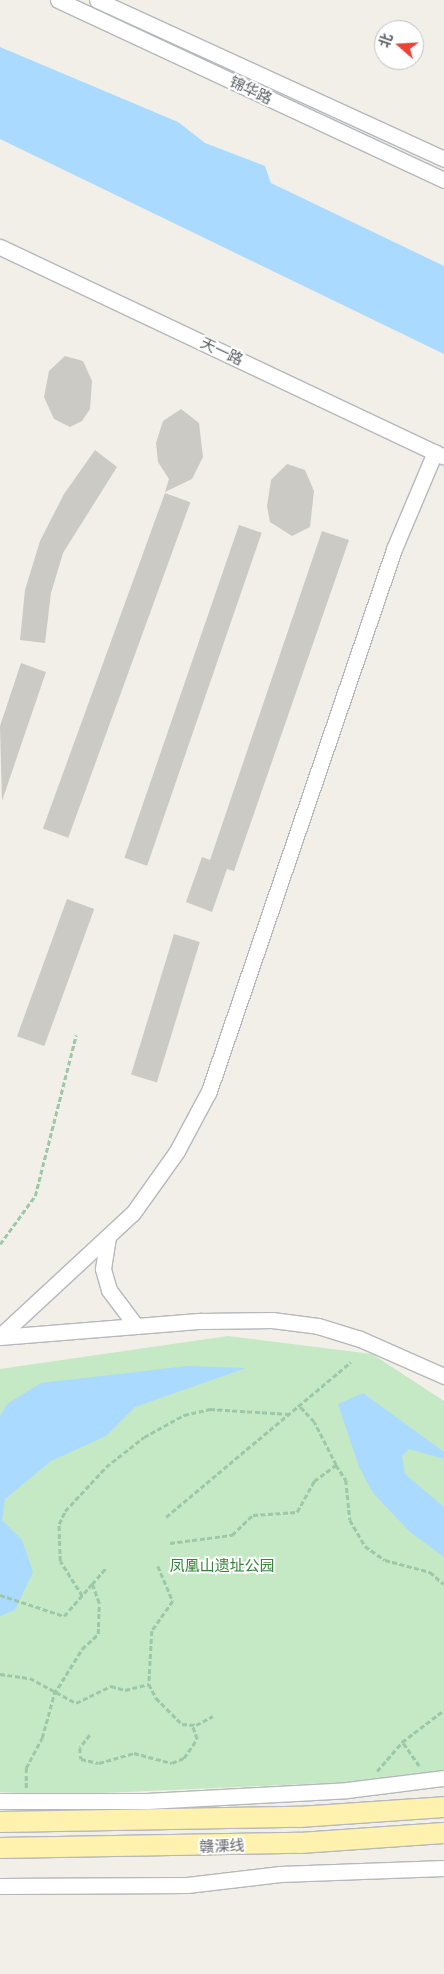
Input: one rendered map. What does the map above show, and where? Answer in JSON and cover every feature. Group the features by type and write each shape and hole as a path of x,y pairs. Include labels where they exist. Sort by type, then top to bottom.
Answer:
{"main road":[{"name":"赣溧线","path":"0,1822 299,1817 444,1807"},
{"name":"赣溧线","path":"0,1848 300,1843 444,1833"}],"street":[{"name":"锦华路","path":"58,0 444,180"},
{"name":"锦华路","path":"97,0 444,159"},
{"name":"天一路","path":"0,247 439,454"},
{"path":"0,1336 133,1213 177,1152 209,1091 394,549 439,454"},
{"path":"108,1237 103,1269 109,1290 136,1326"},
{"path":"0,1336 136,1326 263,1320 318,1326 404,1356 444,1376"},
{"path":"0,1801 147,1801 361,1789 444,1778"},
{"path":"0,1886 187,1885 280,1874 444,1868"}],"path":[{"path":"0,1244 35,1196 76,1035"},
{"path":"166,1518 351,1362"},
{"path":"299,1406 314,1422 336,1466 346,1480 350,1520 365,1546 385,1560 430,1572 444,1584"},
{"path":"82,1596 60,1561 59,1524 65,1511 106,1467 144,1438 184,1415 210,1410 289,1414"},
{"path":"170,1543 232,1535 253,1515 297,1512 314,1481 336,1466"},
{"path":"158,1566 173,1601 152,1632 150,1684 169,1714 182,1724 192,1725 213,1716"},
{"path":"0,1595 64,1616 106,1568"},
{"path":"26,1788 26,1768 42,1738 54,1694 82,1650 98,1634 99,1603 92,1584"},
{"path":"0,1674 30,1678 54,1694 76,1703 111,1686 125,1690 150,1684"},
{"path":"361,1789 402,1742 444,1710"},
{"path":"90,1735 80,1748 81,1759 99,1763 134,1753 172,1763 184,1758 197,1739 192,1725"},
{"path":"402,1742 421,1769"}],"green space":[{"name":"凤凰山遗址公园","path":"228,1336 372,1354 444,1401 444,1778 55,1795 0,1792 0,1369"}],"water":[{"path":"0,47 178,122 205,143 265,166 271,183 444,266 444,354 0,139"},
{"path":"188,1366 246,1368 135,1407 106,1436 51,1461 5,1499 2,1520 22,1540 33,1572 15,1610 0,1616 0,1416 7,1404 41,1383"},
{"path":"363,1393 444,1452 444,1459 409,1449 402,1456 405,1474 444,1507 444,1557 410,1532 373,1493 359,1467 338,1404"}],"building":[{"path":"65,356 83,361 92,381 90,409 82,421 70,427 54,419 44,397 49,371"},
{"path":"181,409 199,423 203,457 192,479 165,492 169,479 158,462 156,443 163,421"},
{"path":"95,450 117,467 63,553 51,593 45,643 20,640 25,590 40,541 64,494"},
{"path":"287,464 305,470 314,491 310,527 292,536 270,522 267,506 271,480"},
{"path":"165,493 190,502 68,838 43,828"},
{"path":"239,525 262,533 147,866 124,858"},
{"path":"322,531 349,540 234,871 227,869 212,912 186,902 202,857 210,860"},
{"path":"21,663 46,672 2,801 0,726"},
{"path":"67,899 94,909 44,1046 17,1036"},
{"path":"174,934 200,942 157,1082 131,1075"}]}
